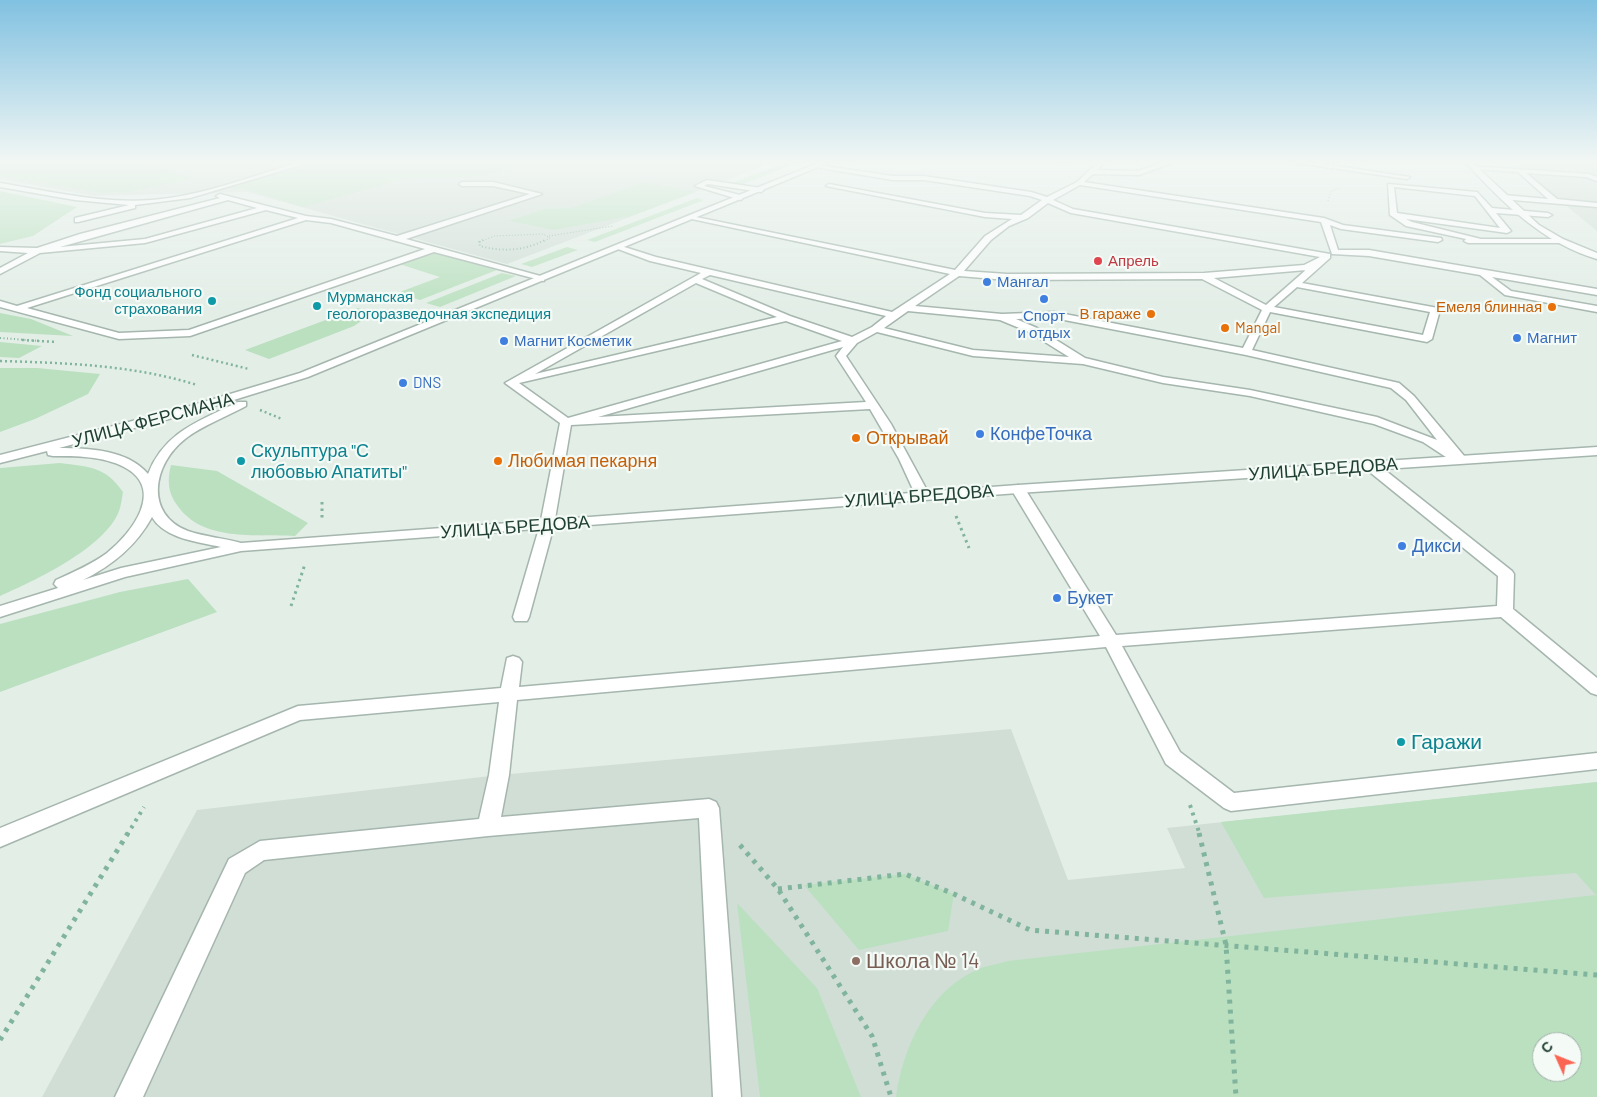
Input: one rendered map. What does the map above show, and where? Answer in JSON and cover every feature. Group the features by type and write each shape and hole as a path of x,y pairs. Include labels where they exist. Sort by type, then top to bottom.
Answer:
{"street":[{"path":"78,220 101,214"},
{"path":"0,271 38,251 83,236 167,214"},
{"path":"0,249 38,251 145,241 242,214"},
{"path":"293,214 331,221 541,279"},
{"path":"397,239 475,214"},
{"name":"УЛИЦА ФЕРСМАНА","path":"0,611 77,577 112,556 133,536 146,518 160,460 180,436 226,411 304,375 701,214"},
{"path":"981,214 1025,216"},
{"path":"566,422 853,341 876,329 893,314 906,308 957,273 988,238 1006,224 1027,214"},
{"path":"1090,214 1331,254 1369,253 1597,292"},
{"path":"1286,214 1324,220 1341,226 1430,239 1458,242 1477,239"},
{"path":"1394,214 1409,224 1477,239 1560,242"},
{"path":"1395,214 1507,230 1494,214"},
{"path":"1522,214 1536,227 1560,242 1597,256"},
{"path":"21,307 306,218"},
{"path":"691,218 957,273 1007,277 1204,276 1306,267 1331,254"},
{"path":"1324,220 1331,254"},
{"path":"621,247 653,259 893,314"},
{"path":"0,304 21,307 119,336 190,333 434,249"},
{"path":"1246,352 1267,309 1293,284 1331,254"},
{"path":"511,383 710,271"},
{"path":"1480,272 1508,293 1597,309"},
{"path":"1204,276 1267,309 1427,339 1435,310 1293,284"},
{"path":"695,279 786,318 853,341"},
{"path":"906,308 1002,317 1054,315 1246,352 1395,385 1410,398 1460,460"},
{"path":"1002,317 1034,330 1084,362"},
{"path":"511,383 786,318"},
{"path":"876,329 972,353 1084,362 1164,380 1250,393 1377,422 1427,440 1460,460"},
{"path":"853,341 841,356 874,405 908,462 923,496"},
{"name":"УЛИЦА ФЕРСМАНА","path":"0,460 169,417 304,375"},
{"path":"511,383 566,422 874,405"},
{"path":"521,617 547,524 566,422"},
{"name":"УЛИЦА БРЕДОВА","path":"241,547 1018,489 1597,450"},
{"path":"0,460 50,452 81,452 104,455 138,470 151,493 162,520 182,534 241,547"},
{"path":"1371,466 1506,574 1506,611"},
{"path":"1018,489 1111,641 1173,758 1231,802 1597,761"},
{"path":"0,611 121,574 241,547"},
{"path":"0,838 298,713 1111,641 1506,611 1597,688"},
{"path":"488,827 500,775 513,662"},
{"path":"129,1097 237,866 260,852 488,827 709,808 727,1097"}],"path":[{"path":"1324,220 1325,214"},
{"path":"549,236 550,238 538,244 505,250 486,248 480,246 479,242 494,236 543,234 549,236 615,225"},
{"path":"0,361 79,364 174,376 200,386"},
{"path":"257,409 282,419"},
{"path":"322,502 322,520"},
{"path":"291,606 307,557"},
{"path":"1173,758 1197,824 1226,945 1236,1097"},
{"path":"0,1040 168,768"},
{"path":"709,808 778,889 872,1036 891,1097"},
{"path":"778,889 905,874 954,894 1030,930 1597,974"}],"shaded area":[{"path":"327,214 637,214 507,264"},
{"path":"1576,214 1597,214 1597,231"},
{"name":"Школа № 14","path":"1011,729 1068,880 1185,868 1167,828 1597,782 1597,1097 42,1097 197,810 499,775"}],"green space":[{"path":"0,214 66,214 33,236 0,244"},
{"path":"529,214 636,214 554,230 509,221"},
{"path":"655,214 667,214 595,242 587,240"},
{"path":"567,247 578,250 532,267 521,264"},
{"path":"435,252 497,270 420,300 397,293 440,277 399,264"},
{"path":"502,273 516,276 440,307 426,303"},
{"path":"358,308 373,313 354,326 269,359 245,350"},
{"path":"0,313 31,319 73,336 0,332"},
{"path":"0,342 42,346 19,358 0,357"},
{"path":"0,368 37,368 100,374 88,394 35,419 0,432"},
{"path":"60,463 96,469 110,477 123,492 119,511 111,525 84,550 31,582 0,596 0,468"},
{"path":"171,465 217,471 308,523 295,536 230,534 200,525 188,517 172,496 169,481"},
{"path":"188,579 217,612 0,692 0,624 120,592"},
{"path":"1597,782 1597,1097 896,1097 905,1058 922,1021 947,989 963,977 984,967 1008,961 1596,895 1576,873 1264,898 1221,822"},
{"path":"905,874 954,894 948,931 859,950 804,885"},
{"path":"737,903 817,988 861,1097 760,1097"}],"place":[{"name":"Апрель","path":"1098,261"},
{"name":"Мангал","path":"987,282"},
{"name":"Спорт и отдых","path":"1044,299"},
{"name":"Фонд социального страхования","path":"212,301"},
{"name":"Мурманская геологоразведочная экспедиция","path":"317,306"},
{"name":"Емеля блинная","path":"1552,307"},
{"name":"В гараже","path":"1151,314"},
{"name":"Mangal","path":"1225,328"},
{"name":"Магнит","path":"1517,338"},
{"name":"Магнит Косметик","path":"504,341"},
{"name":"DNS","path":"403,383"},
{"name":"КонфеТочка","path":"980,434"},
{"name":"Открывай","path":"856,438"},
{"name":"Скульптура \"С любовью Апатиты\"","path":"241,461"},
{"name":"Любимая пекарня","path":"498,461"},
{"name":"Дикси","path":"1402,546"},
{"name":"Букет","path":"1057,598"},
{"name":"Гаражи","path":"1401,742"},
{"name":"Школа № 14","path":"856,961"}]}
